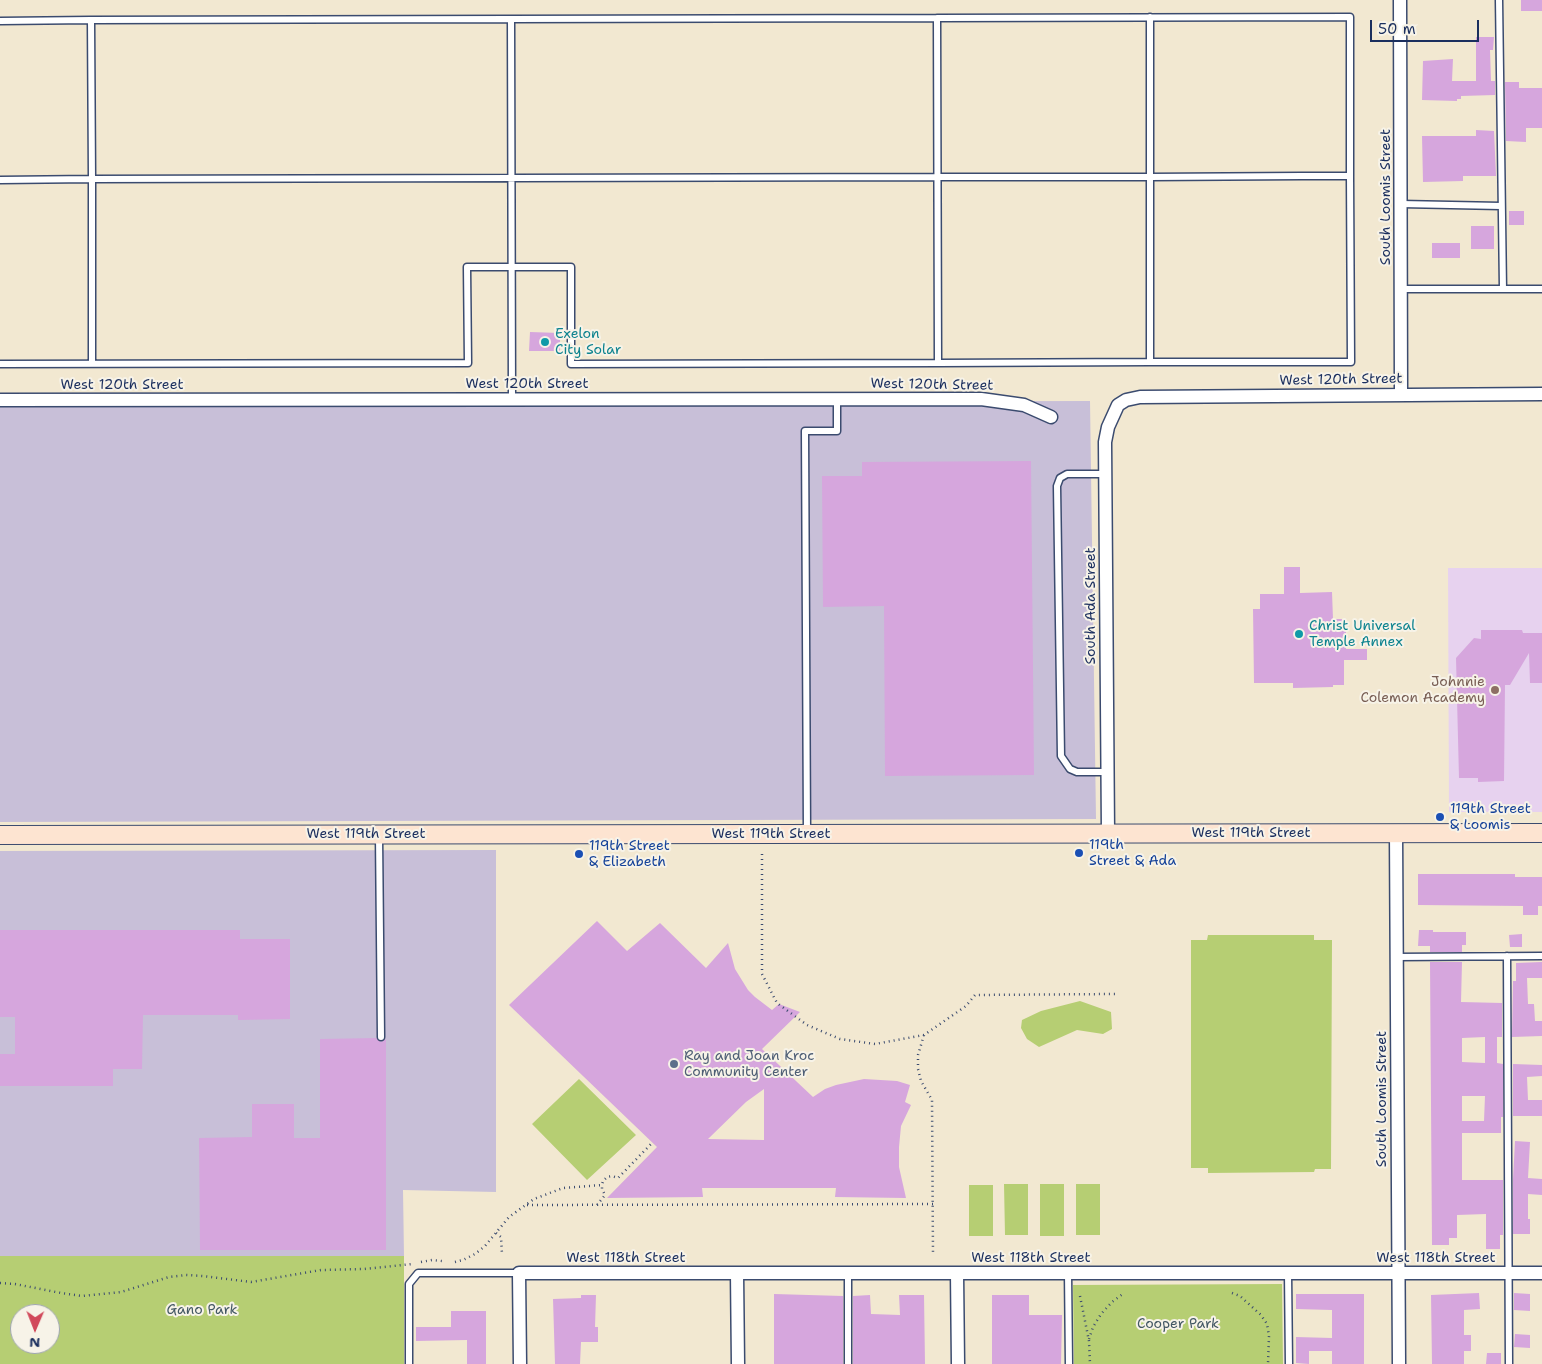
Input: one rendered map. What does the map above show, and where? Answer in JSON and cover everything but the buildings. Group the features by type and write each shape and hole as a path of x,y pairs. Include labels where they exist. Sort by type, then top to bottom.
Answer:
{"street":[{"name":"South Loomis Street","path":"1400,0 1401,394"},
{"name":"West 120th Street","path":"1140,397 1542,394"},
{"name":"South Ada Street","path":"1108,833 1105,442 1112,415 1118,406 1126,400 1140,397"},
{"name":"West 120th Street","path":"0,400 981,398 1024,405 1051,417"},
{"name":"West 119th Street","path":"0,835 1542,832"},
{"name":"South Loomis Street","path":"1396,833 1399,1364"},
{"name":"West 118th Street","path":"519,1273 1542,1273"},
{"path":"519,1273 520,1364"},
{"path":"737,1273 738,1364"},
{"path":"957,1273 958,1364"}],"lane":[{"path":"1498,0 1502,289"},
{"path":"1150,17 1150,362"},
{"path":"0,20 1350,17 1351,362 571,364 571,267 467,267 468,363 0,364"},
{"path":"937,18 938,363"},
{"path":"511,19 512,399"},
{"path":"91,20 92,364"},
{"path":"0,180 1350,176"},
{"path":"1400,204 1502,206"},
{"path":"1401,289 1542,289"},
{"path":"807,834 805,431 837,431 837,399"},
{"path":"1105,474 1067,474 1060,478 1057,486 1060,756 1070,769 1077,772 1107,772"},
{"path":"378,834 381,1037"},
{"path":"1396,956 1542,956"},
{"path":"1507,956 1509,1364"},
{"path":"410,1364 409,1284 418,1273 519,1273"},
{"path":"848,1273 848,1364"},
{"path":"1068,1273 1069,1364"},
{"path":"1288,1273 1289,1364"}],"path":[{"path":"762,854 762,974 777,1003 807,1025 840,1039 875,1044 924,1035 966,1006 975,995 1115,994"},
{"path":"924,1035 918,1055 918,1069 921,1082 932,1100 933,1254"},
{"path":"597,1205 605,1194 602,1189 602,1181 612,1176 618,1178 652,1143"},
{"path":"451,1263 475,1254 509,1217 525,1205 547,1193 563,1188 602,1185"},
{"path":"525,1205 933,1204"},
{"path":"496,1232 501,1237 502,1254"},
{"path":"0,1283 30,1286 82,1296 121,1292 169,1277 186,1275 252,1282 321,1270 364,1269 432,1260 442,1262"},
{"path":"1232,1292 1240,1296 1261,1315 1267,1324 1269,1336 1268,1364"},
{"path":"1079,1293 1089,1340 1090,1364"},
{"path":"1089,1340 1093,1327 1101,1314 1124,1293"}],"shaded area":[{"path":"1090,401 1096,819 0,822 0,403"},
{"name":"Johnnie Colemon Academy","path":"1448,568 1542,568 1542,812 1449,812"},
{"path":"496,850 496,1192 403,1190 404,1256 0,1256 0,851"}],"green space":[{"path":"1208,935 1314,935 1314,940 1332,940 1331,1169 1315,1169 1314,1172 1208,1173 1208,1168 1191,1168 1191,940 1207,940"},
{"path":"1080,1001 1111,1012 1112,1029 1103,1034 1077,1030 1039,1047 1027,1039 1021,1028 1022,1020 1041,1011"},
{"path":"579,1079 636,1135 587,1180 532,1124"},
{"path":"1004,1184 1028,1184 1028,1235 1005,1235"},
{"path":"1040,1184 1064,1184 1064,1236 1040,1236"},
{"path":"1076,1184 1100,1184 1100,1235 1076,1235"},
{"path":"969,1185 993,1185 993,1236 969,1236"},
{"name":"Gano Park","path":"0,1256 404,1256 404,1364 0,1364"},
{"name":"Cooper Park","path":"1282,1284 1283,1364 1074,1364 1073,1285"}],"place":[{"name":"Exelon City Solar","path":"545,342"},
{"name":"Christ Universal Temple Annex","path":"1299,634"},
{"name":"Johnnie Colemon Academy","path":"1495,690"},
{"name":"119th Street & Loomis","path":"1440,817"},
{"name":"119th Street & Ada","path":"1079,853"},
{"name":"119th Street & Elizabeth","path":"579,854"},
{"name":"Ray and Joan Kroc Community Center","path":"674,1064"}]}
